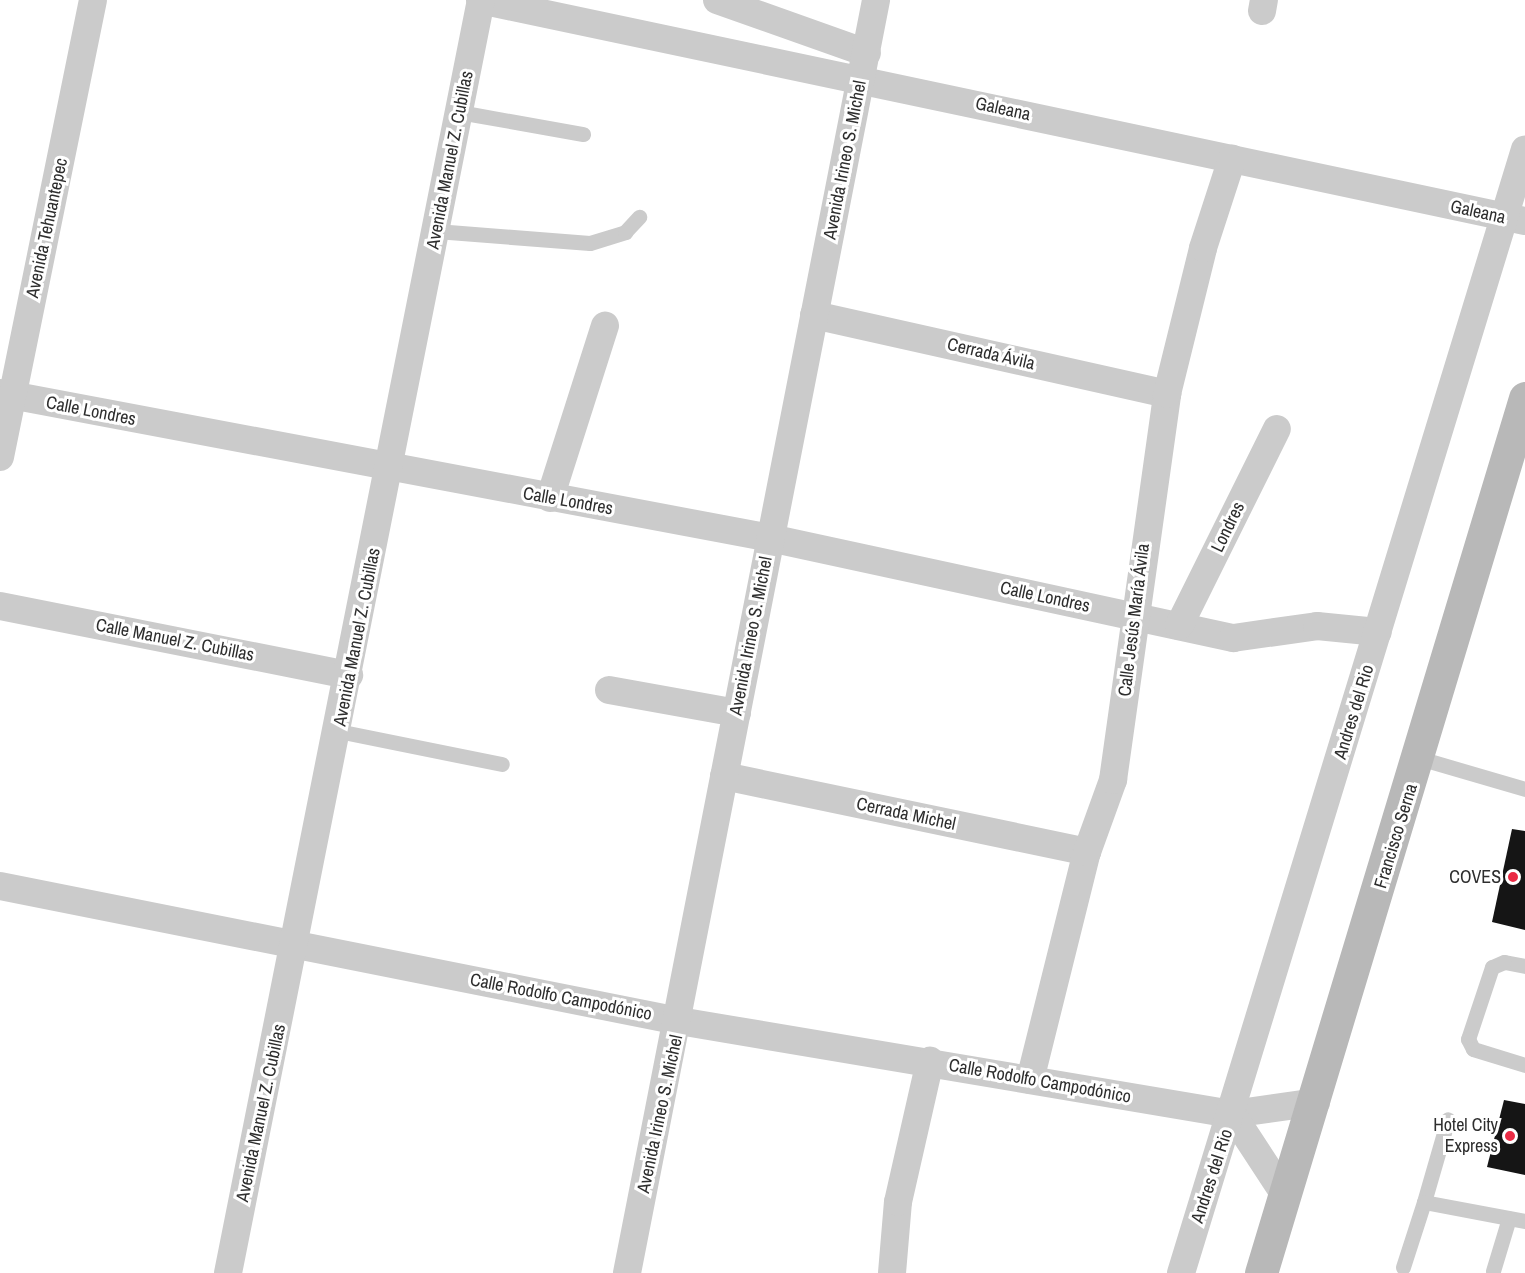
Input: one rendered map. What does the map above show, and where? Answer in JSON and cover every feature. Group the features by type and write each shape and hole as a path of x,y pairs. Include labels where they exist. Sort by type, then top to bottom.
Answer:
{"main road":[{"name":"Francisco Serna","path":"1262,1273 1316,1102 1525,398"}],"street":[{"name":"Avenida Tehuantepec","path":"0,457 6,394 93,0"},
{"name":"Galeana","path":"480,0 864,66 1232,159 1515,220"},
{"name":"Avenida Manuel Z. Cubillas","path":"228,1273 296,944 480,0"},
{"path":"717,0 864,66"},
{"name":"Avenida Irineo S. Michel","path":"627,1273 679,1021 736,713 876,0"},
{"name":"Andres del Rio","path":"1181,1273 1232,1114 1378,632 1515,220 1525,149"},
{"name":"Calle Jesús María Ávila","path":"1030,1080 1087,852 1113,780 1167,394 1203,248 1232,159"},
{"name":"Cerrada Ávila","path":"814,315 1167,394"},
{"path":"550,498 605,326"},
{"name":"Calle Londres","path":"6,394 390,469 770,538 1233,638 1317,626 1378,632"},
{"name":"Londres","path":"1179,626 1277,429"},
{"name":"Calle Manuel Z. Cubillas","path":"0,606 349,675"},
{"path":"609,690 736,713"},
{"name":"Cerrada Michel","path":"724,776 1087,852"},
{"name":"Calle Rodolfo Campodónico","path":"0,886 679,1021 930,1061 1232,1114 1316,1102"},
{"path":"892,1273 898,1202 930,1061"},
{"path":"1232,1114 1285,1195"}],"lane":[{"path":"459,112 583,134"},
{"path":"436,231 590,243 625,232 639,217"},
{"path":"338,731 502,764"},
{"path":"1419,758 1525,789"},
{"path":"1525,966 1504,962 1492,967 1468,1039 1473,1048 1525,1065"},
{"path":"1403,1267 1448,1119"},
{"path":"1424,1202 1525,1221"},
{"path":"1493,1271 1509,1218"}],"building":[{"name":"COVES","path":"1512,829 1525,831 1525,930 1492,922"},
{"name":"Hotel City Express","path":"1504,1100 1525,1104 1525,1175 1487,1167"}],"place":[{"name":"COVES","path":"1513,877"},
{"name":"Hotel City Express","path":"1510,1136"}]}
